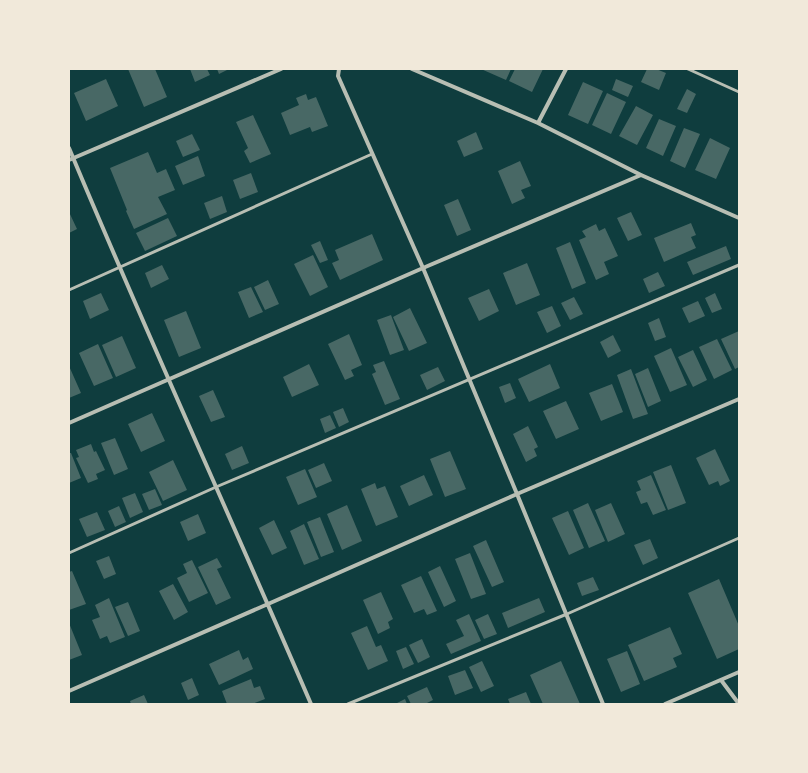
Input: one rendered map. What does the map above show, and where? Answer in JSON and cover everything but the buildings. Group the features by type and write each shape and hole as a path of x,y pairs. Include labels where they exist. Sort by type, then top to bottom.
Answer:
{"street":[{"path":"71,159 281,69"},
{"path":"339,69 338,76 423,268 603,704"},
{"path":"412,69 538,123 641,175 739,218"},
{"path":"538,123 566,69"},
{"path":"69,148 71,159 311,704"},
{"path":"69,423 423,268 641,175"},
{"path":"69,691 517,494 739,399"},
{"path":"665,704 739,672"},
{"path":"721,680 739,704"}],"lane":[{"path":"688,69 697,71 739,92"},
{"path":"69,290 372,154"},
{"path":"69,553 216,487 739,264"},
{"path":"348,704 567,614 739,538"}]}
